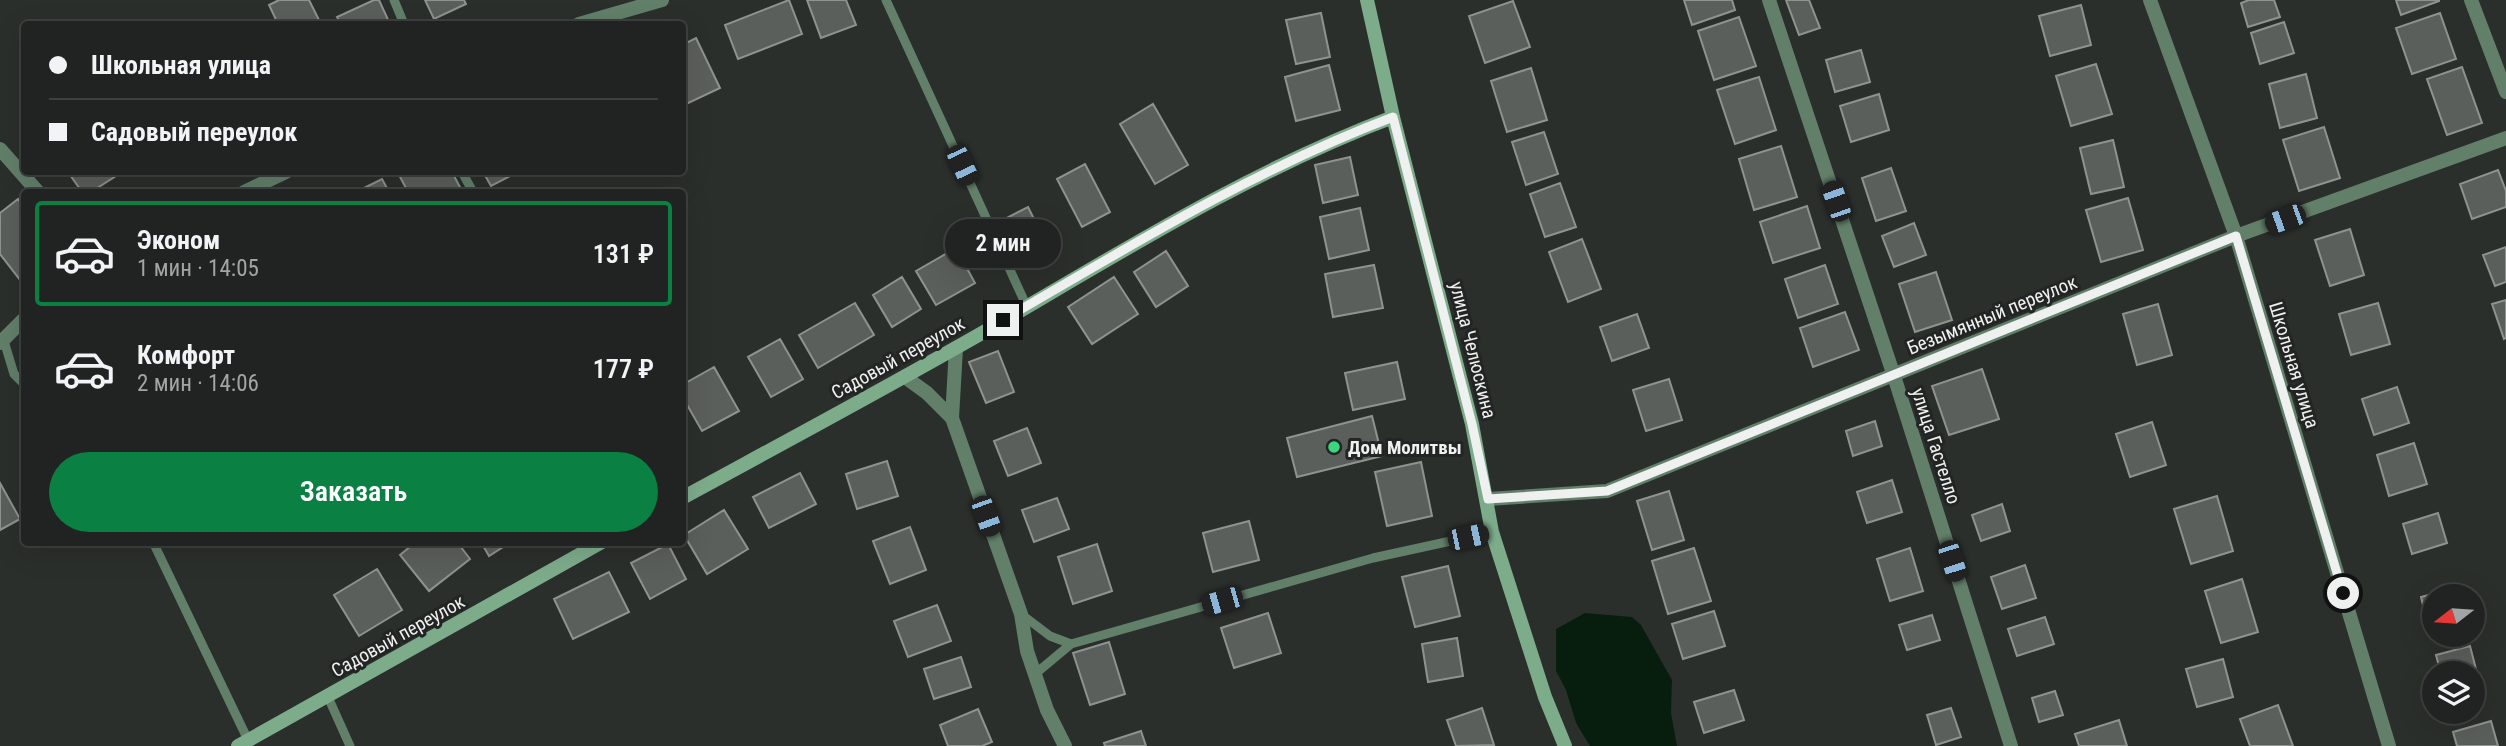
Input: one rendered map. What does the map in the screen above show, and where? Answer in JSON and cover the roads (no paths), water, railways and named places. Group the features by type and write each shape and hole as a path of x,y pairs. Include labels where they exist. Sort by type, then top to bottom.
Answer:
{"street":[{"path":"589,21 662,0"},
{"name":"улица Челюскина","path":"1367,0 1393,117 1472,424 1492,531 1545,697 1565,746"},
{"name":"улица Гастелло","path":"1769,0 1894,376 2011,746"},
{"name":"Школьная улица","path":"2150,0 2236,236 2389,746"},
{"path":"2471,0 2506,92"},
{"name":"Садовый переулок","path":"686,496 905,377 1241,184 1312,148 1393,117"},
{"name":"Безымянный переулок","path":"1488,499 1607,491 2236,236 2506,138"},
{"path":"0,149 21,173"},
{"path":"23,175 35,189"},
{"path":"250,189 280,175"},
{"path":"2,342 21,323"},
{"path":"956,348 952,418 1021,614 1027,651 1047,710 1065,746"},
{"path":"905,377 927,393 952,418"},
{"name":"Садовый переулок","path":"243,743 595,546"}],"lane":[{"path":"394,0 403,21"},
{"path":"886,0 1027,307"},
{"path":"2,342 14,374 21,381"},
{"path":"1035,674 1071,645 1373,558 1492,531"},
{"path":"155,546 243,743"},
{"path":"1021,614 1050,636 1071,645"},
{"path":"328,697 350,746"}],"place":[{"name":"Дом Молитвы","path":"1334,447"}]}
